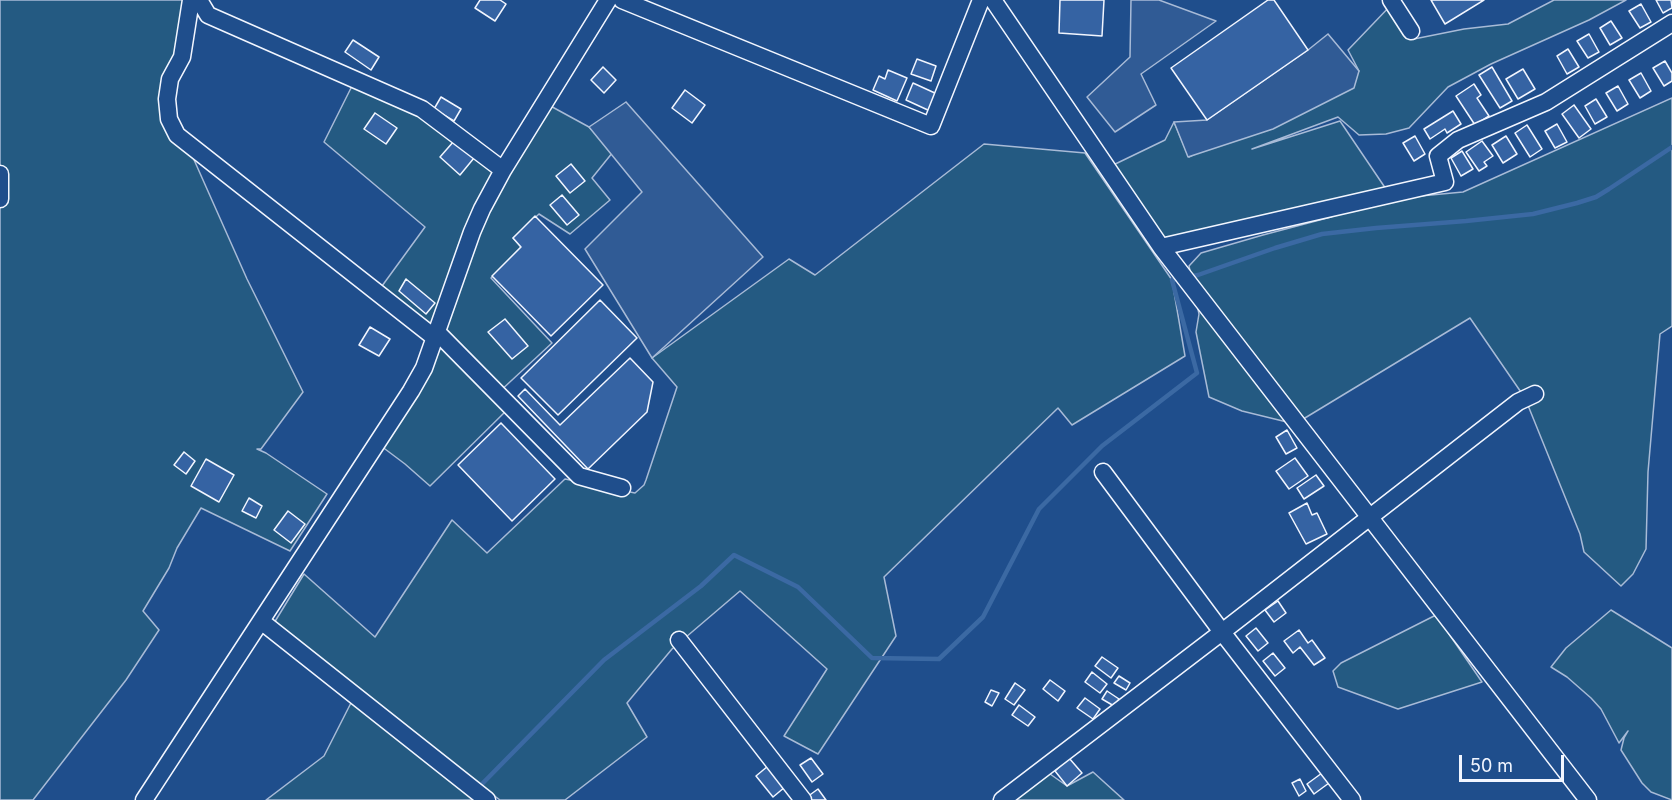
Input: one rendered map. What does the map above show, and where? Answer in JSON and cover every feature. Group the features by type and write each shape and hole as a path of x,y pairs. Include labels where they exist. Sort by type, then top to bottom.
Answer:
{"street":[{"path":"191,0 182,57 170,79 167,99 169,119 177,135 436,335 579,476 622,488"},
{"path":"199,0 208,15 422,110 503,170"},
{"path":"144,800 411,391 424,368 482,209 503,170 608,0"},
{"path":"622,0 931,126 981,0"},
{"path":"993,0 1161,247 1588,800"},
{"path":"1391,0 1411,31"},
{"path":"1161,247 1444,182 1438,156 1458,140 1546,102 1672,23"},
{"path":"0,174 0,199"},
{"path":"1002,800 1518,402 1535,394"},
{"path":"1103,472 1222,632 1352,800"},
{"path":"261,621 487,800"},
{"path":"679,640 803,800"}],"shaded area":[{"path":"0,0 197,0 167,99 247,279 303,392 261,449 257,449 327,494 290,551 201,508 143,611 159,630 126,680 33,800 0,800"},
{"path":"1131,0 1159,0 1216,21 1141,74 1156,105 1115,132 1087,97 1130,57"},
{"path":"1554,0 1626,0 1448,87 1409,128 1386,134 1359,135 1338,117 1252,149 1340,121 1390,195 1367,201 1463,192 1672,98 1672,326 1660,334 1648,472 1646,549 1633,574 1621,586 1584,552 1580,534 1525,398 1470,318 1295,424 1242,411 1209,397 1196,332 1199,314 1189,266 1201,253 1331,217 1357,203 1161,247 1107,168 1165,140 1174,122 1189,157 1359,71 1348,50 1393,3 1414,39 1464,29 1508,24"},
{"path":"1328,34 1359,71 1354,88 1273,129 1188,157 1174,122 1207,120"},
{"path":"355,80 422,109 499,166 483,215 545,103 589,127 613,152 592,178 610,200 570,234 539,214 513,238 521,247 491,278 552,343 498,393 437,332 374,297 425,227 324,142"},
{"path":"626,102 763,257 652,358 585,249 642,192 589,127"},
{"path":"984,144 1085,153 1172,280 1185,356 1072,425 1058,408 884,577 896,636 818,754 784,736 827,669 740,591 672,649 627,703 647,737 565,800 500,800 271,628 304,574 375,637 452,520 487,553 565,479 635,493 646,480 677,387 652,358 789,259 815,275"},
{"path":"435,338 508,409 430,486 377,443"},
{"path":"1611,610 1672,648 1672,800 1651,792 1642,783 1621,750 1628,731 1619,743 1601,709 1567,677 1551,667 1566,648"},
{"path":"1436,615 1482,682 1398,709 1338,687 1333,671 1341,663"},
{"path":"355,695 486,800 266,800 324,756"},
{"path":"1043,769 1067,786 1093,772 1124,800 1002,800"}],"building":[{"path":"480,0 500,0 506,4 495,21 475,8"},
{"path":"1060,0 1104,0 1102,36 1059,33"},
{"path":"1268,0 1274,0 1308,50 1207,120 1171,68"},
{"path":"1431,0 1484,0 1445,24"},
{"path":"1656,0 1671,0 1672,8 1663,13"},
{"path":"1641,4 1651,22 1640,28 1629,11"},
{"path":"1611,21 1622,38 1610,45 1600,28"},
{"path":"1589,34 1599,52 1588,58 1577,41"},
{"path":"353,40 379,57 371,70 345,52"},
{"path":"1568,49 1579,67 1567,74 1557,56"},
{"path":"917,59 936,66 931,81 911,74"},
{"path":"1665,61 1672,73 1672,81 1664,86 1653,68"},
{"path":"603,67 616,80 604,93 591,80"},
{"path":"1492,67 1512,101 1500,108 1479,75"},
{"path":"1523,69 1535,89 1518,99 1506,79"},
{"path":"888,70 907,78 897,101 873,90 879,76 885,79"},
{"path":"1641,73 1651,91 1640,98 1629,80"},
{"path":"913,83 937,94 930,111 906,100"},
{"path":"1474,84 1481,95 1477,98 1489,116 1475,125 1456,96"},
{"path":"1618,86 1628,104 1617,111 1606,93"},
{"path":"685,90 705,105 692,123 672,108"},
{"path":"441,97 461,109 454,121 434,109"},
{"path":"1596,99 1607,117 1595,124 1585,106"},
{"path":"1574,105 1591,129 1579,138 1562,114"},
{"path":"1453,111 1461,124 1447,133 1445,129 1430,139 1424,129"},
{"path":"375,113 397,128 386,144 364,129"},
{"path":"1557,124 1567,142 1555,148 1545,131"},
{"path":"1527,125 1542,149 1530,157 1515,133"},
{"path":"1415,136 1425,154 1414,161 1403,143"},
{"path":"1506,136 1517,154 1503,163 1492,145"},
{"path":"454,141 474,158 460,175 440,157"},
{"path":"1482,141 1493,156 1484,162 1487,166 1479,171 1466,152"},
{"path":"1462,151 1473,169 1461,176 1451,158"},
{"path":"571,164 585,181 570,193 556,176"},
{"path":"562,195 579,215 567,225 550,205"},
{"path":"535,216 603,285 551,336 492,276 521,247 513,238"},
{"path":"406,279 435,303 426,314 399,291"},
{"path":"600,300 637,338 558,415 521,378"},
{"path":"505,319 528,346 512,359 488,332"},
{"path":"370,327 390,339 379,356 359,345"},
{"path":"630,358 653,382 647,412 588,469 518,396 525,389 560,425"},
{"path":"501,423 555,479 512,521 458,465"},
{"path":"1287,430 1297,448 1286,454 1276,437"},
{"path":"184,452 195,461 186,474 174,465"},
{"path":"1295,458 1308,476 1289,489 1276,471"},
{"path":"206,459 234,475 219,502 191,486"},
{"path":"1316,475 1324,486 1304,499 1297,488"},
{"path":"249,498 262,506 256,518 242,511"},
{"path":"1307,503 1312,515 1317,513 1327,534 1306,544 1289,513"},
{"path":"288,511 305,524 291,543 274,530"},
{"path":"1278,601 1286,613 1274,622 1265,610"},
{"path":"1256,628 1268,643 1258,651 1246,636"},
{"path":"1299,630 1308,643 1312,640 1325,658 1314,665 1300,647 1293,653 1284,641"},
{"path":"1273,653 1285,668 1275,676 1263,661"},
{"path":"1102,657 1118,668 1111,678 1095,666"},
{"path":"1092,672 1107,684 1100,693 1085,682"},
{"path":"1119,676 1130,683 1126,690 1114,683"},
{"path":"1050,680 1065,691 1058,701 1043,689"},
{"path":"1015,683 1025,690 1014,705 1005,699"},
{"path":"991,690 999,693 992,706 985,702"},
{"path":"1107,691 1119,699 1114,706 1102,699"},
{"path":"1085,698 1100,709 1093,719 1077,708"},
{"path":"1019,705 1035,717 1028,726 1012,715"},
{"path":"811,758 823,774 812,782 800,765"},
{"path":"1069,758 1082,773 1067,786 1055,771"},
{"path":"768,766 785,787 773,797 756,776"},
{"path":"1322,773 1329,783 1314,794 1307,784"},
{"path":"1300,779 1306,791 1299,796 1292,783"},
{"path":"818,789 826,800 809,800 807,797"}],"waterway":[{"path":"1188,277 1322,234 1533,214 1577,203 1596,197 1672,147"},
{"path":"479,787 604,660 701,586 734,555 798,587 872,658 939,659 983,617 1039,509 1102,446 1197,373 1172,280 1180,279"}]}
